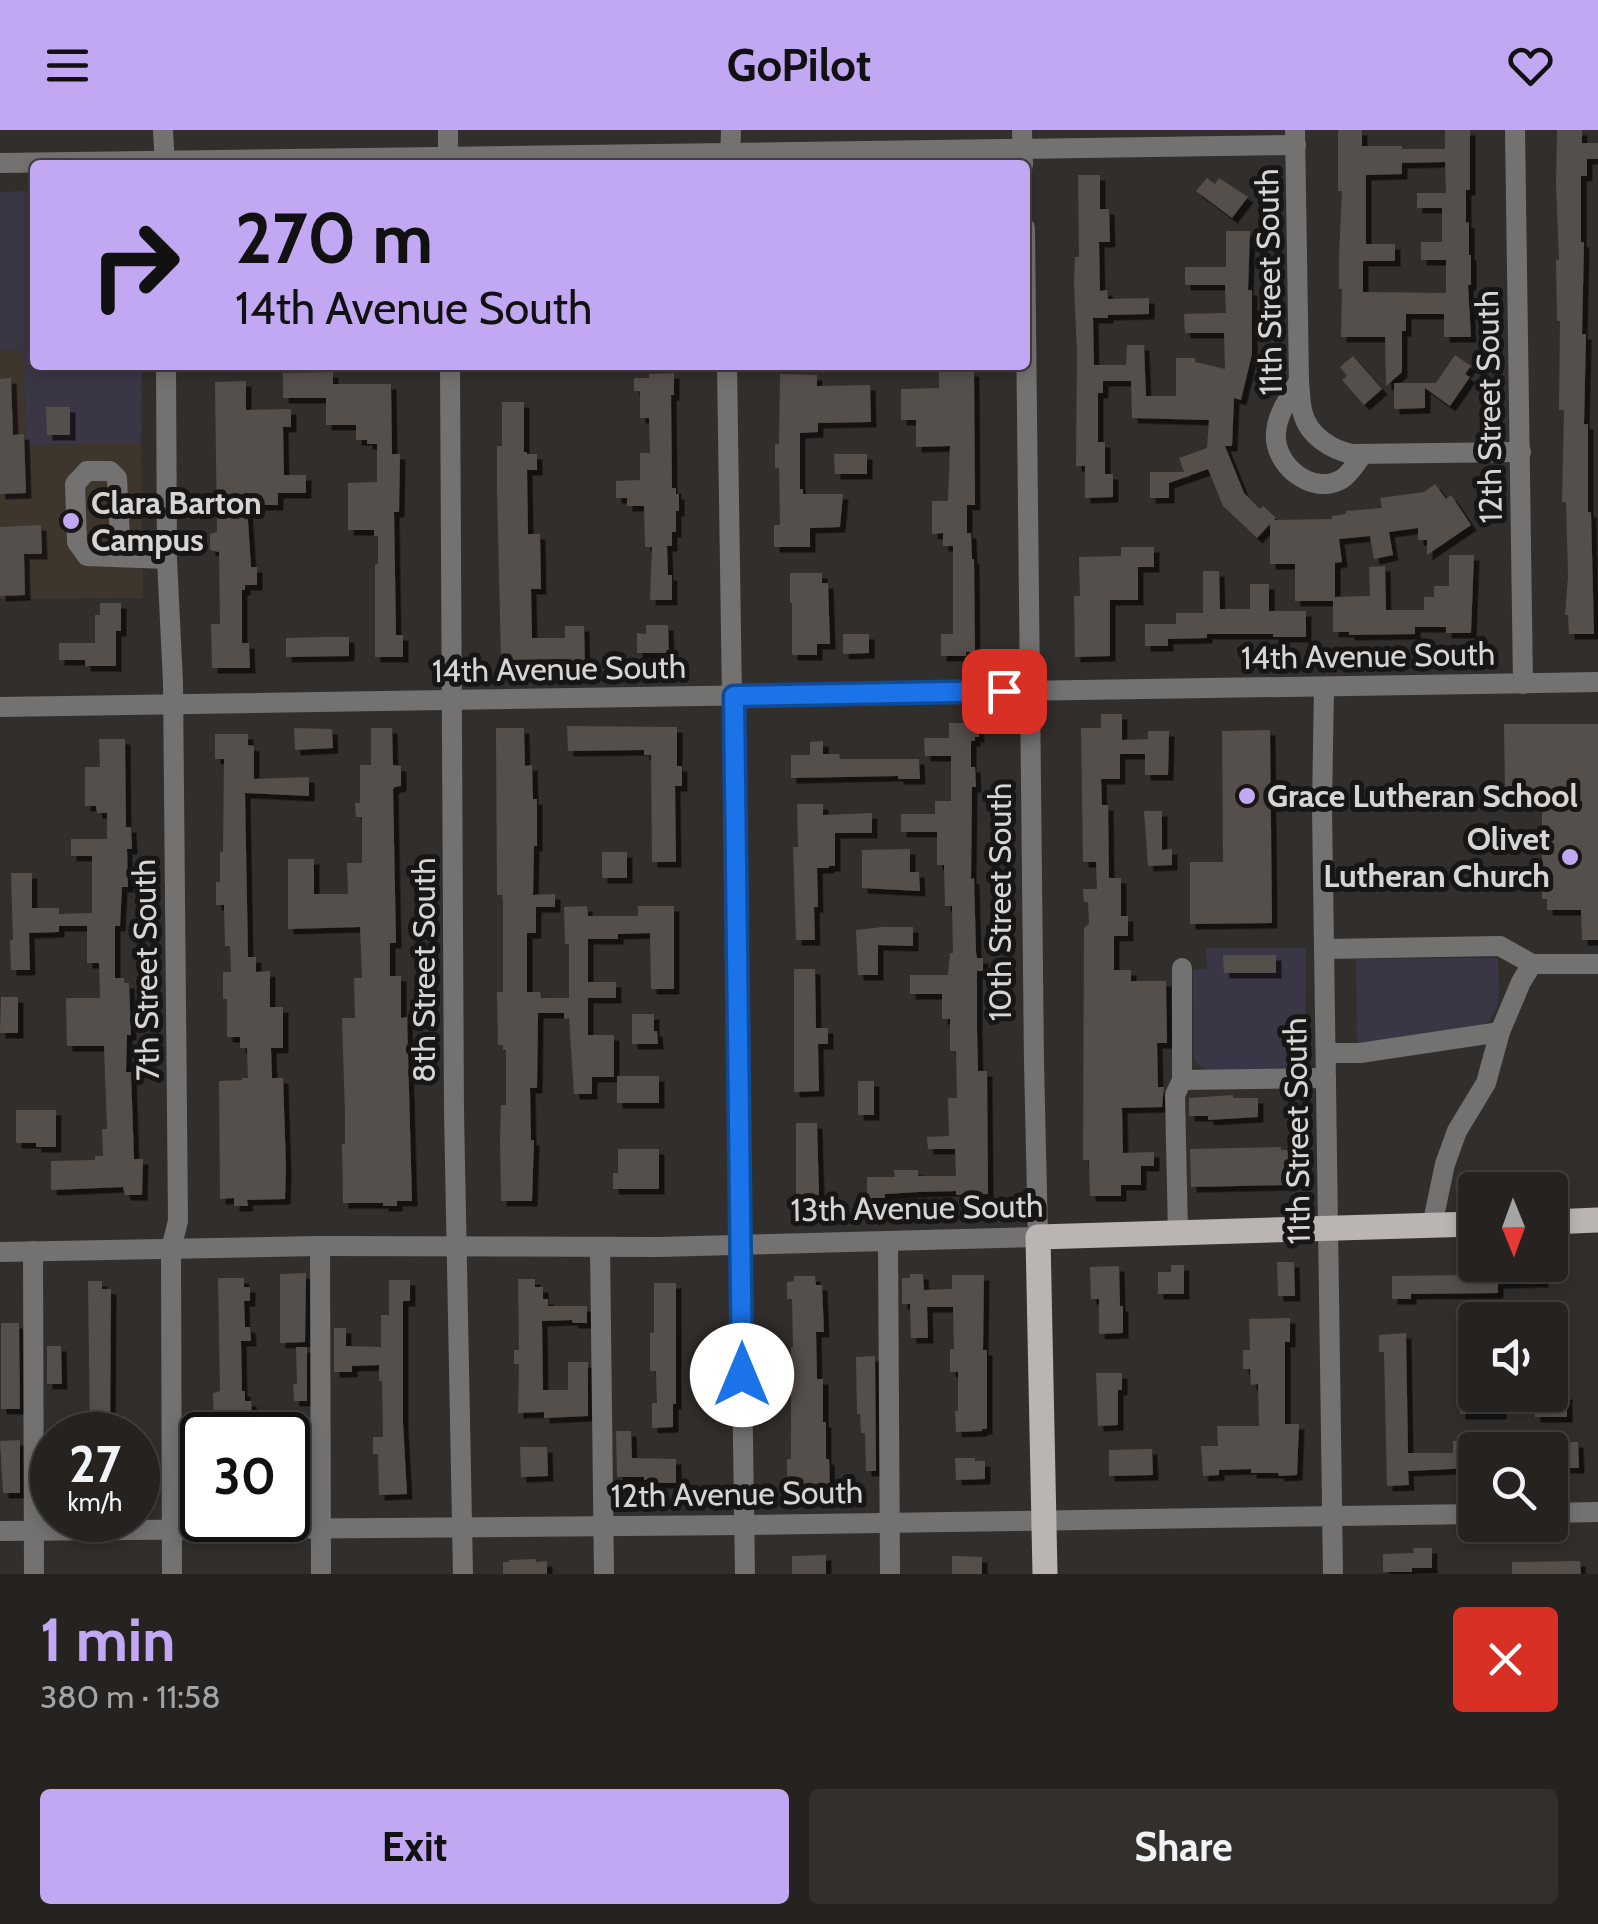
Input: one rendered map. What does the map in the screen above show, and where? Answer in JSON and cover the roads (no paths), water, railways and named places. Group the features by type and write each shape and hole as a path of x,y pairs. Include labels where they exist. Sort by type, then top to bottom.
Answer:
{"main road":[{"path":"1568,1221 1598,1220"},
{"name":"13th Avenue South","path":"1038,1237 1458,1225"},
{"name":"10th Street South","path":"1038,1237 1045,1574"}],"street":[{"path":"164,130 165,160"},
{"path":"448,130 448,160"},
{"path":"730,159 731,130"},
{"name":"12th Street South","path":"1515,130 1522,684"},
{"path":"589,160 730,159 1295,138"},
{"name":"11th Street South","path":"1295,138 1299,381 1303,415 1310,429 1338,452 1363,454"},
{"path":"0,164 30,164"},
{"name":"7th Street South","path":"166,370 178,1221 170,1249 172,1574"},
{"name":"8th Street South","path":"450,370 462,1574"},
{"path":"727,370 745,1574"},
{"name":"10th Street South","path":"1027,370 1038,1237"},
{"path":"1299,381 1278,420 1276,450 1293,472 1321,484 1345,478 1363,454 1521,452"},
{"path":"121,557 167,559"},
{"name":"14th Avenue South","path":"0,707 1598,682"},
{"name":"11th Street South","path":"1324,687 1322,808 1333,1574"},
{"path":"1324,948 1500,946 1532,964 1598,964"},
{"path":"1432,1226 1445,1164 1457,1132 1486,1082 1500,1032 1520,982 1532,964"},
{"path":"1178,1234 1175,1095 1182,1080 1182,968"},
{"path":"1326,1053 1360,1053 1500,1032"},
{"path":"1182,1080 1326,1078"},
{"name":"13th Avenue South","path":"0,1252 740,1245 1038,1237"},
{"path":"888,1241 890,1574"},
{"path":"320,1246 321,1574"},
{"path":"600,1246 604,1574"},
{"path":"34,1252 34,1412"},
{"path":"1568,1513 1598,1512"},
{"name":"12th Avenue South","path":"160,1530 744,1526 1458,1514"},
{"name":"12th Avenue South","path":"0,1531 30,1531"},
{"path":"34,1542 34,1574"}],"place":[{"name":"Clara Barton Campus","path":"71,521"},
{"name":"Grace Lutheran School","path":"1247,796"},
{"name":"Olivet Lutheran Church","path":"1570,857"}]}
